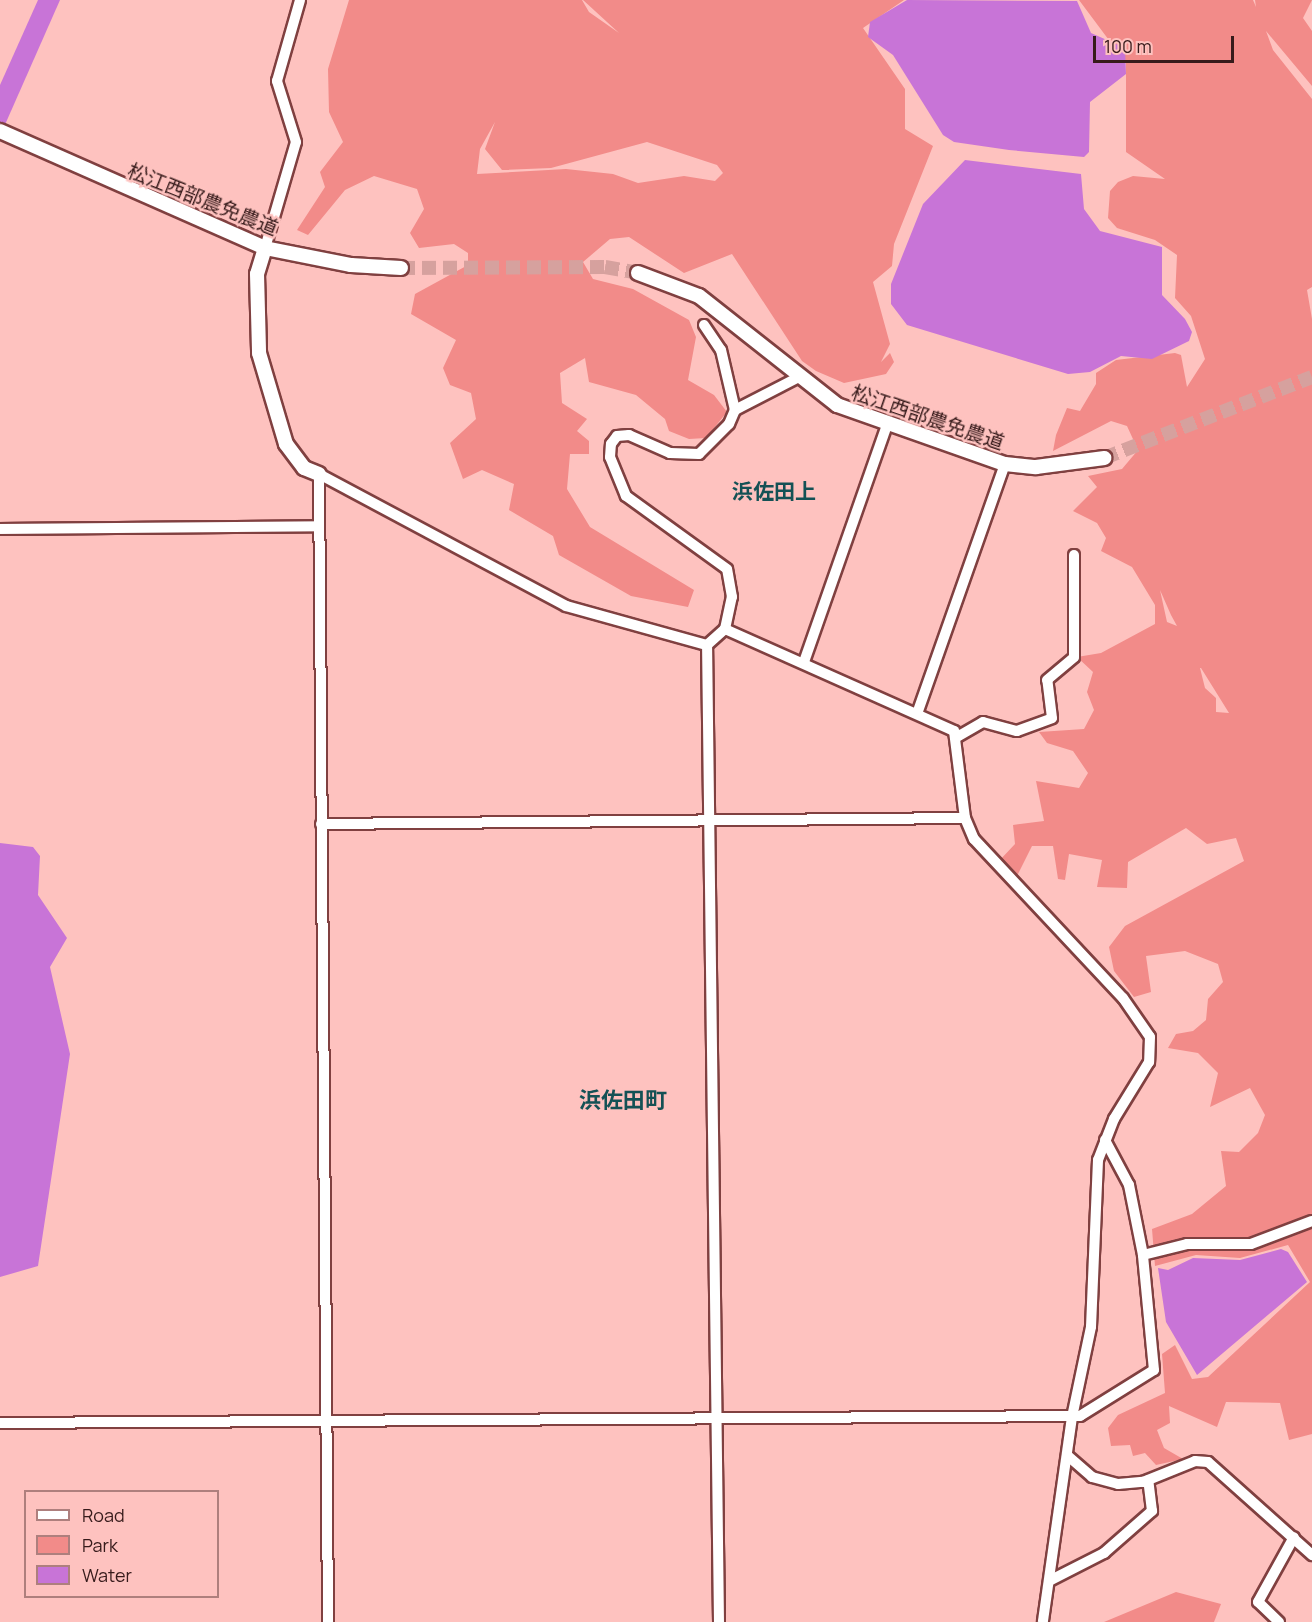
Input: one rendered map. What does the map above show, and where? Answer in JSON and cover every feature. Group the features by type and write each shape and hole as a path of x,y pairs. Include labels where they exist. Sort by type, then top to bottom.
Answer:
{"street":[{"path":"300,0 277,81 296,142 257,274 259,353 286,444 304,468 566,606 707,645"},
{"name":"松江西部農免農道","path":"2,132 265,248 351,265 401,268"},
{"name":"松江西部農免農道","path":"638,273 699,296 797,378 837,405 887,425 1005,464 1104,458"},
{"path":"704,325 721,350 735,410 729,424 699,454 670,453 629,435 617,436 610,457 626,496 727,569 732,597 725,629 707,645 718,1622"},
{"path":"735,410 797,378"},
{"path":"804,662 887,425"},
{"path":"918,711 1005,464"},
{"path":"319,474 328,1622"},
{"path":"0,529 318,526"},
{"path":"957,736 983,723 1017,731 1052,718 1047,680 1074,657 1074,555"},
{"path":"725,629 918,711 957,736"},
{"path":"957,736 965,818 985,855 1123,998 1150,1037 1149,1062 1105,1140 1098,1160 1091,1327 1072,1417 1043,1622"},
{"path":"321,824 965,818"},
{"path":"0,1423 1072,1417 1154,1370 1143,1255 1129,1185 1105,1140"},
{"path":"1143,1255 1187,1244 1251,1244 1312,1221"},
{"path":"1068,1456 1092,1477 1109,1483 1148,1480 1195,1461 1208,1462 1294,1536 1312,1555"},
{"path":"1049,1581 1104,1553 1152,1511 1148,1480"},
{"path":"1279,1622 1258,1602 1294,1536"}],"green space":[{"path":"349,0 582,0 589,12 619,33 583,0 904,0 863,28 905,89 905,129 933,146 894,244 892,266 873,282 890,344 881,362 890,353 894,362 886,374 844,383 816,371 802,361 732,254 684,273 629,237 610,239 583,262 593,279 633,289 689,320 696,337 688,380 714,395 727,412 706,438 689,439 669,431 665,419 636,395 589,382 585,358 560,373 562,403 587,419 577,431 589,441 589,454 570,454 567,489 590,527 694,590 688,607 631,596 559,555 553,536 509,510 514,484 482,470 463,479 450,443 476,419 471,393 450,385 443,368 456,340 411,314 415,294 468,265 468,253 454,244 419,248 410,233 424,209 417,189 374,176 345,190 308,235 297,230 325,187 320,172 343,142 329,112 328,69","holes":["495,122 485,149 502,170 551,168 647,142 717,165 723,173 715,181 684,176 638,183 613,174 566,169 477,174 480,149"]},
{"path":"1079,0 1253,0 1256,7 1255,0 1312,0 1303,18 1312,31 1312,86 1266,31 1273,50 1312,99 1312,287 1307,290 1312,319 1312,1434 1289,1440 1280,1403 1226,1402 1217,1427 1169,1406 1170,1423 1157,1430 1164,1448 1183,1459 1156,1465 1145,1453 1133,1456 1130,1445 1111,1446 1108,1428 1118,1415 1165,1393 1162,1354 1175,1345 1192,1379 1208,1377 1310,1282 1288,1245 1240,1258 1196,1255 1155,1266 1152,1229 1192,1214 1226,1186 1221,1151 1239,1152 1258,1133 1265,1115 1250,1088 1210,1107 1218,1073 1198,1053 1168,1048 1176,1034 1193,1031 1206,1020 1208,999 1223,982 1218,964 1185,951 1146,956 1151,992 1134,997 1114,971 1109,947 1125,926 1244,861 1236,838 1207,844 1186,828 1128,862 1127,888 1097,887 1102,860 1069,854 1065,880 1058,879 1053,846 1032,846 1017,876 999,861 1015,844 1013,825 1044,821 1036,781 1079,788 1088,773 1073,751 1047,743 1039,732 1084,729 1094,710 1087,692 1093,672 1077,657 1101,653 1155,624 1155,605 1132,567 1101,551 1106,538 1097,523 1073,511 1097,487 1088,476 1122,469 1138,450 1127,426 1111,421 1053,451 1056,435 1067,408 1080,411 1096,384 1096,373 1116,360 1175,353 1181,355 1187,387 1205,359 1191,316 1175,298 1177,255 1155,240 1117,228 1108,218 1110,191 1118,182 1133,176 1165,179 1126,152 1126,63","holes":["1160,590 1171,615 1177,626 1167,622","1201,668 1229,713 1216,712 1216,698 1205,688"]},
{"path":"1176,1592 1221,1604 1214,1622 1104,1622"}],"water":[{"path":"38,0 60,0 0,136 0,85"},
{"path":"907,0 1077,1 1091,33 1125,48 1126,74 1090,102 1089,152 1084,157 1009,150 954,142 943,135 893,55 868,37 870,22"},
{"path":"965,160 1081,174 1084,209 1100,231 1162,247 1162,295 1185,319 1192,332 1189,341 1152,359 1121,356 1090,372 1068,374 907,325 891,304 891,284 923,204"},
{"path":"0,843 33,847 40,856 38,895 67,938 50,967 70,1054 38,1266 0,1277"},
{"path":"1281,1249 1288,1252 1307,1282 1197,1375 1166,1322 1158,1268 1168,1270 1193,1258 1240,1260"}],"tunnel":[{"path":"401,268 605,267 638,273"},
{"path":"1104,458 1312,377"}],"district":[{"name":"浜佐田上","path":"774,491"},
{"name":"浜佐田町","path":"623,1101"}]}
